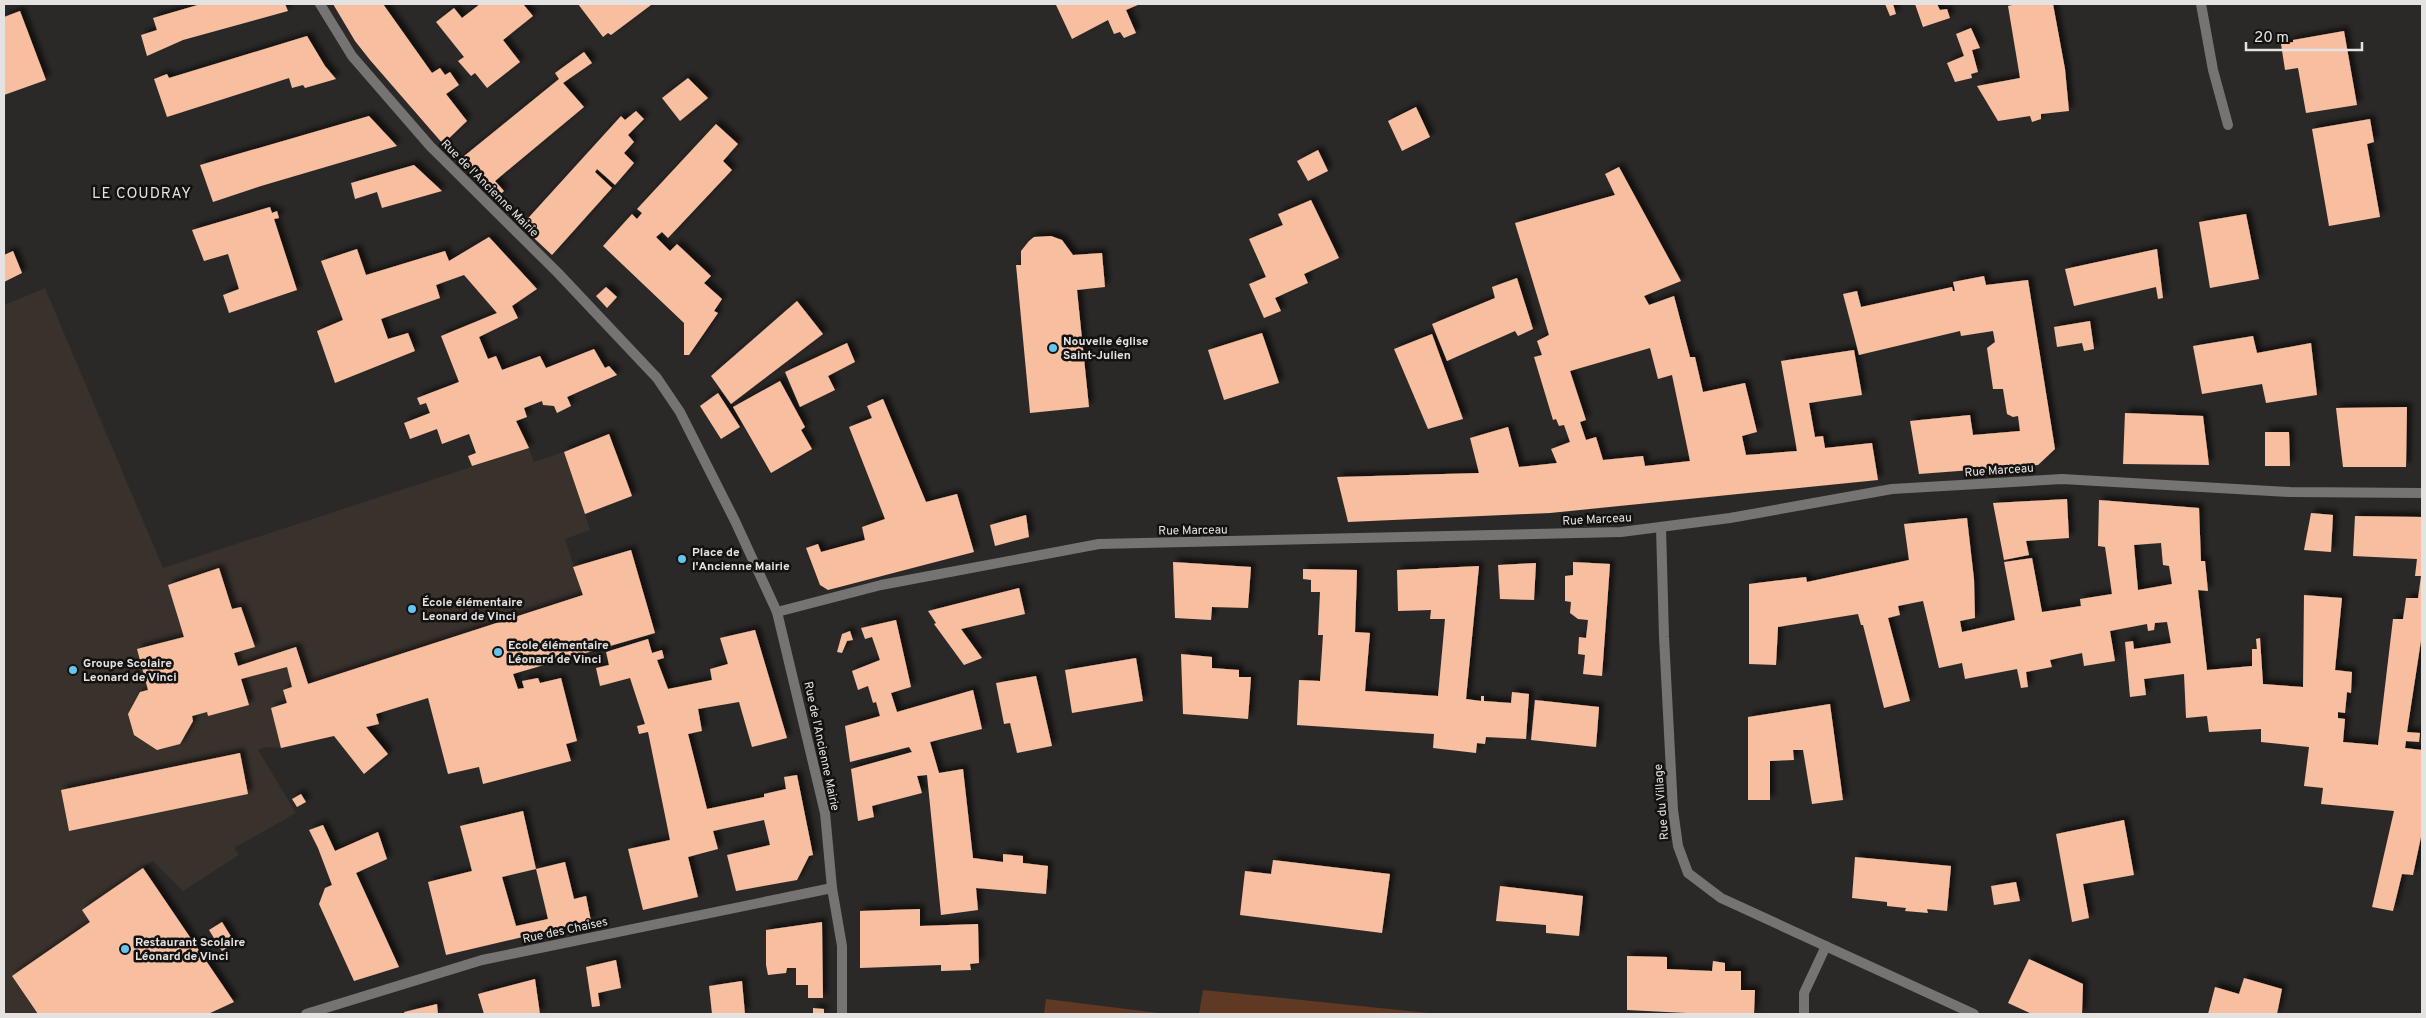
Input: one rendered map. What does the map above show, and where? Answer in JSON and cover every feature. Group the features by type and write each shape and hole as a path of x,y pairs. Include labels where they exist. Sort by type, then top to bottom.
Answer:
{"street":[{"name":"Rue de l'Ancienne Mairie","path":"320,4 352,56 430,146 558,273 657,378 680,412 735,521 777,612 825,813 832,888 842,946 842,1014"},
{"path":"2201,4 2214,70 2228,125"},
{"name":"Rue Marceau","path":"777,612 881,585 1100,544 1611,532 1730,518 1892,490 2062,479 2290,492 2422,493"},
{"name":"Rue du Village","path":"1662,527 1664,637 1673,810 1678,846 1688,873 1721,898 1974,1014"},
{"name":"Rue des Chaises","path":"306,1014 482,960 832,888"},
{"path":"1804,1014 1804,993 1826,946"}],"shaded area":[{"path":"45,288 163,568 529,448 534,462 564,452 590,530 565,539 574,567 631,550 655,633 514,673 518,689 428,698 377,714 379,724 296,745 281,748 266,747 258,750 296,813 234,848 239,855 183,891 153,861 143,868 234,1002 208,1014 4,1014 4,305"},
{"path":"1203,990 1438,1014 1199,1014"},
{"path":"1046,999 1167,1014 1044,1014"}],"building":[{"path":"201,4 285,4 288,11 183,40 147,56 141,35 157,30 153,18"},
{"path":"333,4 383,4 432,73 440,68 445,75 450,72 459,85 446,94 467,121 443,144 355,41"},
{"path":"480,4 523,4 533,16 503,40 520,62 487,88 475,73 471,76 458,61 464,57 436,22 454,8 462,18"},
{"path":"578,4 651,5 611,35 608,33 603,37"},
{"path":"1140,4 1126,10 1136,33 1124,38 1120,32 1114,34 1108,20 1072,39 1056,5"},
{"path":"1885,4 1893,4 1896,14 1890,16"},
{"path":"1915,4 1937,4 1940,10 1947,9 1950,18 1923,27"},
{"path":"2016,4 2053,4 2065,69 2069,111 2041,114 2041,119 2032,122 2030,116 1998,121 1977,86 2020,78 2008,6"},
{"path":"20,11 46,80 4,95 4,17"},
{"path":"1971,28 1980,48 1972,50 1978,72 1971,74 1972,78 1955,82 1947,63 1964,56 1956,34"},
{"path":"2344,31 2357,105 2306,113 2298,68 2285,70 2281,44"},
{"path":"307,36 325,66 336,79 305,88 303,85 292,88 289,78 167,117 154,79 167,74 169,78"},
{"path":"584,52 592,63 563,83 584,107 495,181 504,191 494,200 458,161 559,79 555,73"},
{"path":"688,78 708,98 680,121 662,98"},
{"path":"1416,107 1430,137 1402,151 1388,121"},
{"path":"636,111 644,119 628,135 634,142 624,153 634,163 615,185 597,169 595,172 612,188 552,255 521,226 621,116 625,120"},
{"path":"369,116 397,146 213,202 200,165"},
{"path":"2370,119 2374,142 2367,144 2380,217 2329,226 2312,129"},
{"path":"716,124 738,144 723,161 732,170 668,238 662,232 656,237 670,251 677,244 711,276 704,283 722,299 714,311 718,313 689,355 684,355 684,323 603,246 632,214 637,219 642,213 637,209"},
{"path":"1318,150 1328,171 1308,181 1297,161"},
{"path":"414,165 442,191 382,208 377,192 355,199 351,183"},
{"path":"1619,167 1681,281 1644,296 1649,305 1674,296 1690,357 1695,357 1703,392 1745,383 1757,432 1742,436 1746,455 1797,451 1781,361 1854,350 1862,395 1809,403 1815,437 1823,436 1825,448 1872,443 1878,480 1550,513 1348,522 1337,477 1479,473 1470,438 1508,427 1519,467 1557,463 1551,449 1570,442 1564,425 1559,426 1556,419 1553,420 1534,357 1542,355 1537,341 1549,335 1515,223 1615,195 1605,174","holes":["1650,348 1658,379 1672,375 1690,461 1645,466 1643,456 1603,460 1596,437 1586,440 1580,422 1586,420 1570,371"]},
{"path":"1311,200 1339,258 1304,274 1308,283 1275,298 1281,311 1264,318 1249,284 1266,277 1249,239 1283,225 1278,214"},
{"path":"270,207 272,213 277,211 279,218 274,219 297,290 229,313 223,295 239,289 228,254 204,261 192,230"},
{"path":"2246,214 2259,279 2210,288 2199,222"},
{"name":"Nouvelle église Saint-Julien","path":"1051,236 1062,240 1073,255 1102,253 1105,287 1077,290 1089,407 1030,413 1016,265 1021,265 1021,251 1029,241 1034,237"},
{"path":"489,237 537,289 512,306 518,318 479,337 488,359 496,356 502,370 540,356 546,368 594,349 605,368 609,366 617,375 567,397 571,406 557,413 554,406 543,405 542,401 524,408 527,417 516,421 529,448 472,466 468,456 476,453 469,434 442,444 437,429 410,439 404,423 430,413 426,403 420,405 417,398 459,382 441,336 497,313 464,275 436,285 440,298 381,319 388,339 408,333 415,351 335,383 317,331 343,320 321,261 357,249 366,275 445,251 449,261"},
{"path":"2157,249 2163,298 2158,299 2156,287 2074,306 2065,269"},
{"path":"13,251 22,273 4,282 4,255"},
{"path":"1984,276 1986,285 2028,280 2055,449 2038,465 1919,474 1910,421 1970,415 1973,435 2020,431 2018,416 2013,417 2007,414 2003,389 1993,389 1987,348 1995,342 1993,331 1961,336 1960,331 1859,355 1843,294 1857,291 1861,307 1952,287 1953,291 1955,291 1953,282"},
{"path":"1517,278 1533,329 1518,336 1515,331 1447,361 1432,324 1495,298 1492,287"},
{"path":"606,287 617,297 607,308 596,296"},
{"path":"797,301 823,334 731,404 711,376"},
{"path":"2090,321 2094,349 2084,351 2082,343 2057,347 2054,327"},
{"path":"1262,333 1279,383 1224,400 1208,350"},
{"path":"1432,334 1463,419 1428,429 1394,349"},
{"path":"2253,336 2257,353 2311,343 2317,395 2266,403 2262,384 2202,394 2193,346"},
{"path":"847,343 855,362 828,376 835,390 800,407 785,372"},
{"path":"780,381 805,427 801,430 812,449 771,473 733,407"},
{"path":"718,393 740,427 721,439 700,406"},
{"path":"883,399 926,502 957,494 974,552 828,590 820,585 806,548 818,544 821,552 865,540 862,527 885,519 849,427 872,418 867,406"},
{"path":"2407,407 2406,467 2343,467 2336,408"},
{"path":"2125,413 2203,416 2209,465 2123,464"},
{"path":"2265,432 2289,432 2290,466 2265,466"},
{"path":"609,434 632,496 585,514 564,452"},
{"path":"2067,499 2069,538 2026,541 2029,555 2004,560 1993,503"},
{"path":"2099,500 2199,508 2201,561 2205,561 2208,591 2198,590 2207,670 2252,666 2252,649 2257,649 2256,639 2260,638 2263,684 2303,687 2304,595 2342,598 2335,670 2352,672 2351,693 2347,692 2345,713 2338,712 2338,718 2345,719 2343,742 2378,745 2393,619 2403,619 2406,598 2418,598 2421,576 2415,576 2417,559 2353,556 2355,516 2422,517 2422,634 2407,732 2420,733 2419,742 2406,741 2405,748 2422,750 2422,832 2413,875 2402,874 2393,911 2372,907 2394,811 2321,804 2323,788 2304,786 2309,747 2261,742 2261,729 2209,732 2207,716 2186,718 2184,674 2144,679 2146,695 2130,697 2125,642 2133,641 2134,649 2171,643 2167,622 2155,623 2154,630 2148,631 2147,624 2110,631 2115,661 2084,666 2082,653 2050,660 2052,667 2026,672 2028,687 2021,688 2017,669 1965,679 1962,663 1939,668 1923,601 1898,606 1900,615 1888,618 1910,701 1884,708 1863,625 1861,625 1858,614 1778,627 1776,665 1749,664 1749,584 1806,577 1807,582 1909,560 1904,524 1967,518 1974,579 1975,618 1960,621 1962,632 2015,620 2004,562 2032,558 2042,612 2081,606 2080,599 2112,594 2105,547 2098,546","holes":["2161,543 2163,565 2169,566 2172,584 2138,590 2134,545"]},
{"path":"2311,513 2333,515 2331,552 2304,550"},
{"path":"1026,515 1029,537 995,546 990,525"},
{"name":"Ecole élémentaire Léonard de Vinci","path":"631,550 655,633 513,674 518,689 524,688 522,681 538,678 540,683 561,678 577,741 566,744 571,761 483,784 479,767 448,774 428,698 376,714 379,724 366,727 388,754 364,774 334,736 281,748 271,708 287,703 283,690 292,687 287,667 241,679 249,705 208,716 207,712 192,716 193,721 180,744 157,750 134,735 128,714 140,692 148,690 137,649 184,637 168,585 219,568 232,609 241,607 255,647 234,653 238,666 296,647 308,684 583,595 573,567"},
{"path":"1173,562 1251,567 1248,608 1212,607 1211,620 1175,618"},
{"path":"1573,562 1610,564 1602,676 1583,674 1585,655 1578,654 1579,637 1586,638 1588,620 1578,619 1570,613 1571,602 1565,601 1565,576 1573,575"},
{"path":"1536,563 1534,600 1500,599 1498,565"},
{"path":"1479,566 1466,699 1481,701 1481,696 1484,696 1484,701 1511,703 1512,692 1529,694 1526,739 1486,737 1485,744 1477,743 1476,753 1433,748 1434,734 1297,725 1299,680 1320,681 1323,635 1318,635 1320,592 1311,592 1311,580 1303,579 1303,569 1357,570 1355,632 1370,633 1365,691 1438,696 1445,619 1430,619 1431,610 1398,611 1397,570"},
{"path":"1019,588 1025,614 961,629 982,658 964,665 934,624 936,623 928,611"},
{"path":"896,620 911,687 891,693 897,712 973,690 982,729 930,742 939,773 963,769 973,858 1003,862 1003,854 1023,856 1023,863 1048,866 1046,894 976,888 978,910 941,915 927,775 917,776 922,793 872,806 874,817 858,821 851,769 912,752 909,747 850,762 845,726 880,716 876,702 873,703 868,686 858,690 852,671 880,660 872,637 865,639 861,628"},
{"path":"755,630 787,738 752,747 739,702 698,709 702,731 688,734 707,809 764,797 764,794 786,789 784,777 797,775 813,855 809,856 797,880 736,891 727,855 770,845 764,820 713,831 718,849 688,857 698,897 643,910 628,849 670,840 648,732 639,734 637,726 645,724 630,678 600,686 596,668 609,665 606,652 648,639 652,653 662,650 664,658 657,660 668,689 712,680 710,669 728,664 720,638"},
{"path":"850,631 853,640 847,641 842,653 837,652 842,634"},
{"path":"1181,654 1212,657 1212,668 1239,670 1239,677 1251,677 1248,719 1183,714"},
{"path":"1136,658 1143,701 1072,713 1065,670"},
{"path":"1036,676 1052,746 1017,753 1010,723 1004,724 996,683"},
{"path":"1535,700 1599,707 1596,747 1531,740"},
{"path":"1830,704 1843,800 1812,804 1803,750 1793,750 1794,760 1770,761 1770,800 1748,800 1748,717"},
{"path":"240,753 248,794 69,831 61,790"},
{"path":"301,794 306,802 297,807 292,799"},
{"path":"523,811 536,869 565,862 574,899 586,896 591,921 446,955 428,882 472,871 460,826","holes":["536,869 548,919 516,926 502,877"]},
{"path":"2124,820 2134,875 2083,884 2089,918 2072,922 2056,834"},
{"path":"323,825 335,851 378,832 387,859 356,873 399,967 354,981 319,904 325,888 332,885 309,830"},
{"path":"1855,857 1951,866 1947,911 1927,909 1928,913 1905,911 1906,908 1887,906 1887,902 1852,898"},
{"path":"1273,860 1390,874 1382,933 1240,915 1245,871 1271,874"},
{"name":"Restaurant Scolaire Léonard de Vinci","path":"143,868 234,1002 208,1014 38,1014 12,976 90,922 82,910"},
{"path":"2016,882 2020,901 1994,905 1991,886"},
{"path":"1500,886 1583,896 1579,936 1546,933 1546,925 1496,921"},
{"path":"920,909 920,926 978,924 979,963 970,964 971,970 941,971 941,965 860,968 860,911"},
{"path":"222,922 235,943 222,951 209,930"},
{"path":"822,922 823,998 808,998 808,985 796,985 796,968 787,968 786,973 768,975 766,965 766,930"},
{"path":"1627,956 1667,957 1667,969 1712,971 1713,961 1725,963 1725,971 1741,971 1741,990 1755,990 1754,1014 1706,1014 1627,1010"},
{"path":"2029,959 2083,984 2082,1014 2032,1014 2008,1003"},
{"path":"616,960 621,988 598,993 600,1006 592,1007 586,967"},
{"path":"2244,978 2282,989 2277,1014 2208,1014 2215,987 2239,994"},
{"path":"535,979 540,1014 484,1014 478,994"},
{"path":"742,981 745,1014 712,1014 709,986"},
{"path":"437,1004 438,1014 405,1014 404,1012"},
{"path":"813,1008 824,1009 824,1014 813,1014"}],"place":[{"name":"Nouvelle église Saint-Julien","path":"1053,348"},
{"name":"Place de l'Ancienne Mairie","path":"682,559"},
{"name":"École élémentaire Leonard de Vinci","path":"412,609"},
{"name":"Ecole élémentaire Léonard de Vinci","path":"498,652"},
{"name":"Groupe Scolaire Leonard de Vinci","path":"73,670"},
{"name":"Restaurant Scolaire Léonard de Vinci","path":"125,949"}],"district":[{"name":"LE COUDRAY","path":"142,193"}]}
